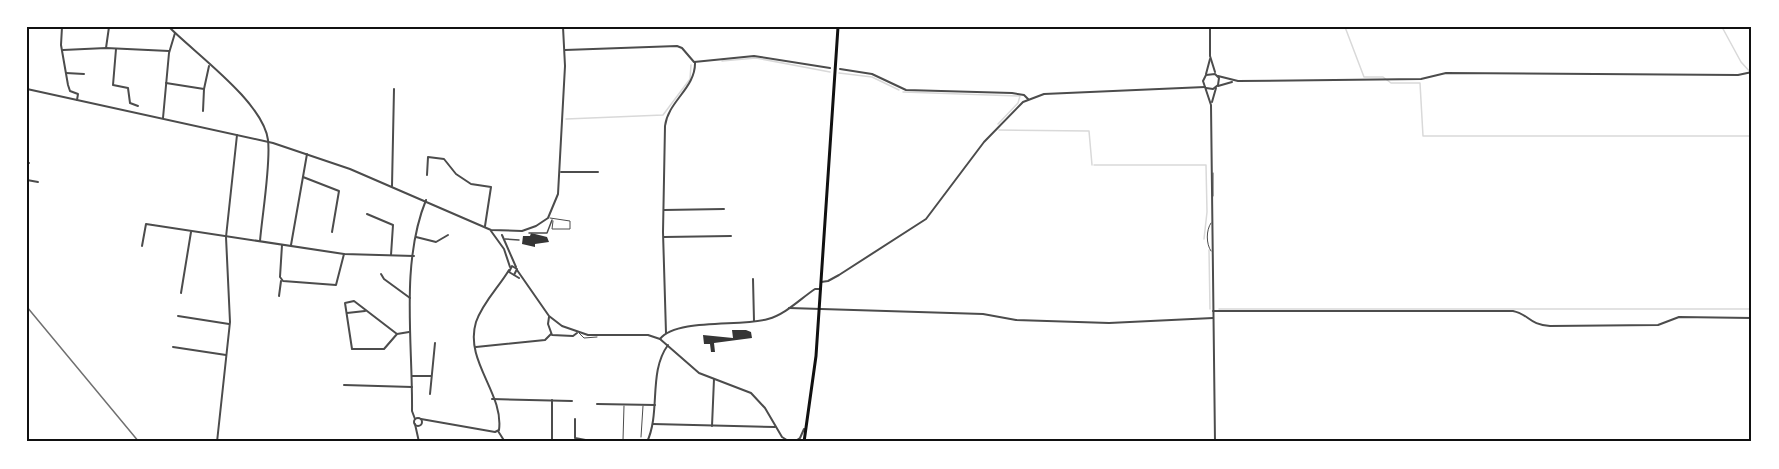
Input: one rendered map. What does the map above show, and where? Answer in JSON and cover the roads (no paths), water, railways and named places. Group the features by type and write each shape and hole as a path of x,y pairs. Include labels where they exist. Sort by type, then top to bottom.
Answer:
{"main road":[{"path":"804,442 816,356 838,27"}],"street":[{"path":"62,27 69,90 78,94 77,100"},
{"path":"106,48 109,27"},
{"path":"169,27 257,111 269,142 260,241"},
{"path":"496,236 509,231 532,228 548,217 556,203 561,172 565,50 563,27"},
{"path":"1194,87 1206,75 1210,56 1210,27"},
{"path":"163,119 169,51 175,33"},
{"path":"565,50 677,46 695,62 754,56 830,68"},
{"path":"63,50 106,48 169,51"},
{"path":"116,50 113,85 128,88 130,103 138,106"},
{"path":"1210,56 1217,76 1217,87 1211,105"},
{"path":"666,333 664,210 666,121 694,76 695,62"},
{"path":"203,111 206,70 210,65"},
{"path":"840,69 872,74 906,90 1012,93 1024,95 1028,99"},
{"path":"66,73 84,74"},
{"path":"1206,75 1238,81 1421,79 1446,73 1751,73"},
{"path":"1203,80 1211,105 1215,442"},
{"path":"821,282 830,280 926,219 971,157 1028,99 1044,94 1206,88 1238,81"},
{"path":"166,83 204,89"},
{"path":"27,89 269,142 392,186 500,233 521,280 549,317 578,333 644,335 660,339 696,371 750,392 763,406 780,436 789,442"},
{"path":"392,186 394,89"},
{"path":"217,442 229,324 226,237 237,135"},
{"path":"291,246 307,154"},
{"path":"428,175 428,157 444,159 456,174 471,184 490,187 487,227 496,236 508,257 509,268 513,275 521,280"},
{"path":"561,172 598,172"},
{"path":"302,177 339,191 332,232"},
{"path":"27,180 38,182"},
{"path":"418,440 416,419 412,411 410,298 416,237 426,200"},
{"path":"664,210 724,209"},
{"path":"366,214 394,226 391,255"},
{"path":"529,233 547,233 552,220"},
{"path":"142,246 146,224 344,254 414,256"},
{"path":"181,293 191,232"},
{"path":"496,236 500,233"},
{"path":"416,237 436,242 448,235"},
{"path":"664,237 730,236"},
{"path":"505,239 519,240"},
{"path":"279,296 282,245"},
{"path":"281,280 336,285 344,254"},
{"path":"509,268 516,269"},
{"path":"506,442 498,431 499,425 492,399 479,368 475,330 477,319 509,268"},
{"path":"502,281 513,275 516,269"},
{"path":"381,274 389,283 410,298"},
{"path":"753,279 754,321"},
{"path":"660,339 666,333 688,327 770,319 814,290 820,289"},
{"path":"397,334 351,300 345,303 352,349 384,349 397,334 409,332"},
{"path":"789,308 983,314 1016,320 1109,323 1213,318"},
{"path":"347,313 366,310"},
{"path":"1213,311 1513,311 1523,314 1536,325 1560,326 1658,326 1679,317 1752,318"},
{"path":"178,316 229,324"},
{"path":"549,317 551,334"},
{"path":"551,334 572,336 578,333"},
{"path":"476,347 545,340 551,334"},
{"path":"430,394 435,343"},
{"path":"647,442 653,424 662,357 668,345"},
{"path":"173,347 226,355"},
{"path":"412,376 431,376"},
{"path":"712,426 714,379"},
{"path":"344,385 412,389"},
{"path":"492,399 572,401"},
{"path":"552,400 552,442"},
{"path":"597,404 655,405"},
{"path":"416,419 498,431"},
{"path":"418,440 421,419"},
{"path":"575,419 575,438 596,442"},
{"path":"415,424 431,422"},
{"path":"794,442 800,438 807,423"},
{"path":"653,424 775,427"}],"lane":[{"path":"548,217 552,220 570,221 570,229 552,229 552,220"},
{"path":"623,440 624,405"},
{"path":"641,437 643,405"}],"waterway":[{"path":"1345,27 1364,77 1383,77 1391,83 1420,83 1423,136 1752,136"},
{"path":"1722,27 1741,62 1752,74"},
{"path":"722,61 756,58 830,72"},
{"path":"566,119 663,115 690,79 691,65"},
{"path":"839,73 872,77 899,90"},
{"path":"903,92 1020,96 1018,103 998,124"},
{"path":"999,130 1089,131 1092,165"},
{"path":"1094,165 1206,165 1207,212 1204,239"},
{"path":"1209,250 1210,309"},
{"path":"1219,309 1752,309"}],"railway":[{"path":"27,307 139,442"}]}
